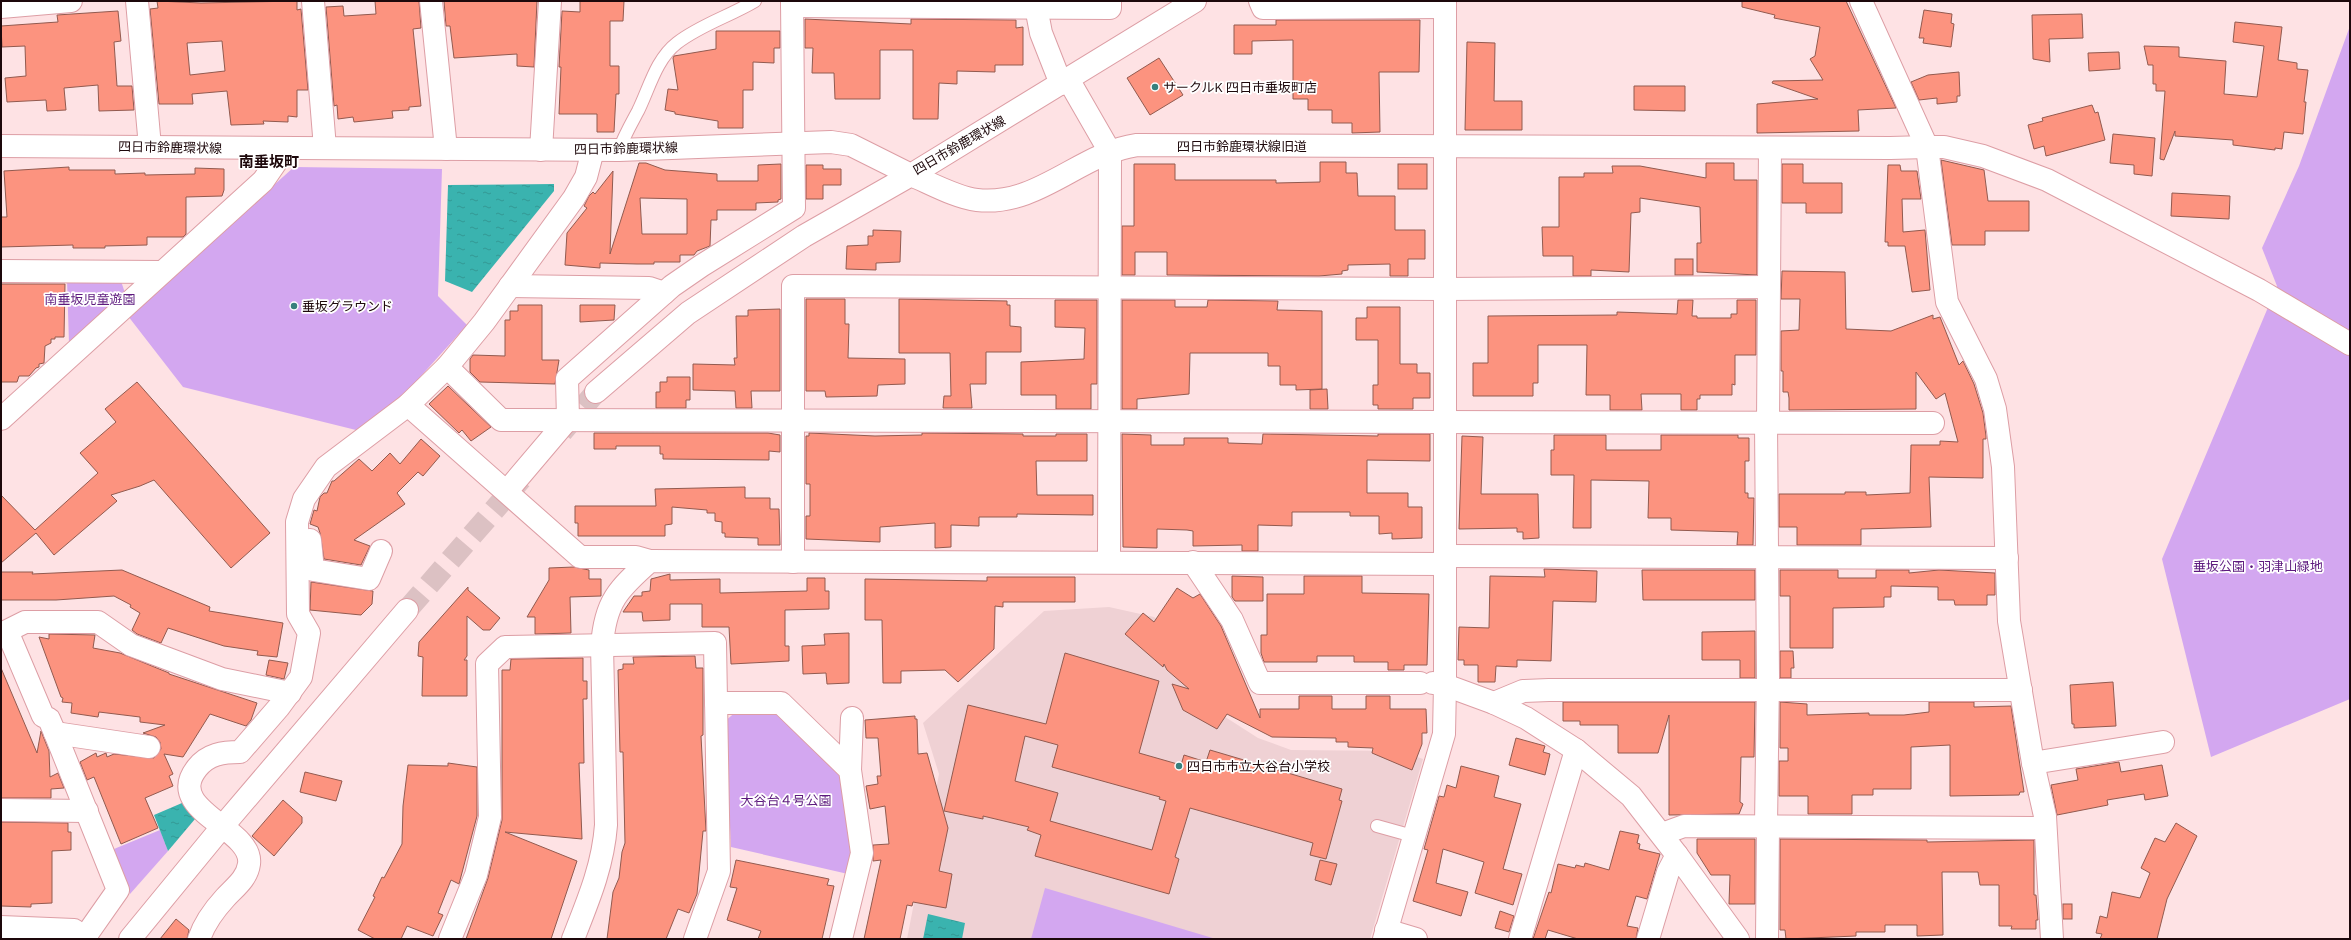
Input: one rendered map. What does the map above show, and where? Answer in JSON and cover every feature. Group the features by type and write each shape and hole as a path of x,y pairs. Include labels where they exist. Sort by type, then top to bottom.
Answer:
{"street":[{"path":"1,7 70,1"},
{"path":"138,1 150,147"},
{"path":"312,1 325,148"},
{"path":"431,1 446,149"},
{"path":"541,150 550,1"},
{"path":"507,491 568,419 567,379 664,293 701,266 794,208 792,4 1110,8 1110,1"},
{"name":"四日市鈴鹿環状線","path":"1,146 619,150 793,142 831,142 851,145 911,175 1195,1"},
{"path":"1260,1 1263,8 1445,4 1445,560 1433,684 1444,734 1385,935 1416,939"},
{"path":"1861,1 1927,147 1947,302 1986,379 1995,409 2003,467 2009,621 2033,763 2045,816 2052,939"},
{"path":"1036,7 1041,33 1064,81 1110,152 1111,421 1109,562"},
{"name":"四日市鈴鹿環状線旧道","path":"911,175 975,200 996,201 1014,198 1033,192 1110,152 1138,145 1770,148 1944,147 1983,156 2047,180 2259,290 2350,344"},
{"path":"1767,939 1766,557 1770,148"},
{"path":"1,419 263,181 285,149"},
{"path":"199,939 211,915 242,880 249,865 249,855 245,846 202,810 192,797 190,786 192,774 201,763 210,757 222,752 240,752 290,693 301,677 309,633 298,614 297,532 304,499 326,467 408,405 447,367 510,286 574,198 586,177 593,150"},
{"path":"596,392 688,313 804,236 911,175"},
{"path":"1,271 162,272"},
{"path":"510,286 649,288 664,293"},
{"path":"793,562 793,286 1444,289 1768,287"},
{"path":"447,367 501,420 1933,423"},
{"path":"408,405 580,557 636,557 650,561 793,562 1193,562 1766,557 2007,558"},
{"path":"297,532 310,533 313,570 370,579 381,551"},
{"path":"573,939 594,887 605,843 606,826 602,646 603,623 616,596 623,586 650,561"},
{"path":"1193,562 1232,620 1260,683 1433,684 1494,703 1526,718 1576,750 1631,796 1662,834 1738,939"},
{"path":"130,939 222,827 407,610"},
{"path":"1,927 74,930 86,938 118,890 49,719 43,716 7,631 25,622 98,622 130,645 222,679 290,693"},
{"path":"450,939 476,875 490,817 487,664 505,647 715,643 719,871 702,937"},
{"path":"1494,703 1523,692 1549,690 2020,690"},
{"path":"716,703 781,702 850,770"},
{"path":"841,939 862,853 850,770 852,718"},
{"path":"55,734 149,747"},
{"path":"2033,763 2163,742"},
{"path":"1520,939 1576,750"},
{"path":"1,810 87,810"},
{"path":"1662,834 1684,826 2045,828"},
{"path":"1648,939 1668,872 1677,856"}],"lane":[{"path":"619,150 624,134 637,112 667,52 678,42 700,29 755,1"},
{"path":"1376,826 1413,836"}],"shaded area":[{"name":"四日市市立大谷台小学校","path":"1109,607 1154,617 1175,634 1219,713 1258,738 1291,750 1400,751 1423,759 1370,939 907,939 939,774 923,723 1044,611"}],"green space":[{"name":"垂坂公園・羽津山緑地","path":"2350,26 2350,699 2211,757 2162,559 2277,286 2262,248 2299,166"},
{"name":"垂坂グラウンド","path":"294,167 442,169 438,296 467,325 402,397 356,430 183,387 128,316"},
{"name":"南垂坂児童遊園","path":"120,278 125,293 69,344 67,279"},
{"name":"大谷台４号公園","path":"778,710 843,775 854,853 848,874 731,847 725,721 737,711"},
{"path":"160,830 168,851 130,894 114,849"},
{"path":"1045,888 1216,939 1031,939"}],"water":[{"path":"554,184 554,191 472,292 445,281 448,185"},
{"path":"182,803 195,819 168,851 154,815"},
{"path":"928,914 965,923 962,939 923,939"}],"building":[{"path":"157,1 201,3 297,1 297,10 301,9 308,90 297,90 297,117 288,116 288,122 263,121 264,124 231,125 227,91 192,94 193,104 159,104 150,9 158,8","holes":["222,41 225,71 190,75 187,43"]},
{"path":"375,1 419,1 421,28 413,29 421,106 409,107 409,110 392,111 393,118 354,122 353,117 338,119 337,105 334,106 326,7 343,6 344,16 376,14"},
{"path":"444,1 537,1 534,67 517,66 517,54 454,58 450,26 446,26"},
{"path":"580,1 624,1 623,21 610,21 610,66 619,66 619,94 616,94 614,132 597,132 597,114 559,114 561,67 559,67 562,11 580,12"},
{"path":"1742,1 1846,1 1896,108 1858,110 1859,131 1757,133 1757,104 1818,99 1772,83 1773,81 1823,80 1810,59 1815,56 1820,27 1774,18 1775,15 1742,7"},
{"path":"1924,10 1952,14 1951,23 1954,24 1951,47 1923,43 1924,38 1919,38"},
{"path":"118,11 121,41 114,42 117,86 132,86 134,110 99,111 98,85 64,88 66,110 47,111 46,100 7,102 5,78 26,76 25,46 2,47 1,26 58,22 57,15"},
{"path":"2082,14 2083,38 2049,39 2050,62 2033,59 2032,15"},
{"path":"805,19 911,24 911,19 1016,20 1016,28 1023,27 1023,65 995,65 995,72 957,71 957,84 939,83 938,119 913,119 913,50 880,50 880,99 835,99 834,73 812,73 813,48 805,48"},
{"path":"1276,20 1420,20 1419,72 1379,72 1380,132 1352,133 1352,123 1332,123 1332,110 1308,110 1308,99 1293,99 1293,40 1252,41 1252,54 1234,54 1234,25 1276,25"},
{"path":"2235,22 2282,27 2278,60 2297,63 2297,69 2308,70 2304,102 2306,102 2303,134 2284,132 2282,149 2275,148 2275,150 2233,145 2233,140 2175,136 2175,131 2164,160 2160,159 2165,91 2156,91 2156,84 2153,84 2153,65 2148,65 2144,46 2179,47 2179,57 2226,61 2224,94 2257,97 2264,46 2233,42"},
{"path":"716,31 780,31 780,48 774,48 774,63 753,62 753,90 743,90 743,128 718,128 718,121 675,114 675,112 665,110 668,89 678,90 673,58 674,56 716,49"},
{"path":"1467,42 1495,43 1494,101 1522,101 1522,130 1465,130"},
{"path":"2119,52 2120,69 2089,71 2088,53"},
{"name":"サークルK 四日市垂坂町店","path":"1159,58 1183,95 1150,115 1127,78"},
{"path":"1959,72 1960,96 1957,96 1957,102 1937,104 1937,98 1919,100 1911,82 1928,75"},
{"path":"1634,86 1685,86 1685,111 1634,110"},
{"path":"2092,105 2095,113 2098,112 2105,140 2046,156 2044,146 2034,149 2028,125 2043,121 2042,118"},
{"path":"2113,134 2155,138 2152,176 2134,174 2134,165 2110,163"},
{"path":"1941,160 1984,170 1988,201 2029,201 2029,231 1985,231 1985,245 1952,245"},
{"path":"1320,162 1346,162 1346,173 1357,173 1358,196 1395,196 1395,230 1425,230 1425,259 1408,259 1408,276 1390,276 1390,264 1348,265 1348,270 1342,271 1342,274 1319,276 1167,275 1167,252 1135,252 1135,275 1122,275 1122,226 1134,226 1134,164 1175,164 1175,180 1276,180 1276,183 1320,182"},
{"path":"639,163 646,163 665,170 717,174 717,181 758,181 758,165 781,164 781,199 778,200 778,202 756,203 756,210 717,210 717,220 711,220 710,246 697,251 694,255 680,255 680,262 654,262 654,264 600,263 600,268 565,265 567,233 587,208 584,206 589,196 593,192 595,194 613,171 610,254","holes":["640,198 687,199 687,234 642,234"]},
{"path":"1706,163 1734,163 1734,180 1757,180 1757,275 1697,272 1697,243 1701,243 1700,207 1640,198 1640,212 1631,213 1629,272 1591,270 1591,276 1573,276 1573,256 1543,256 1542,227 1559,227 1559,177 1584,177 1584,173 1613,173 1612,166 1640,166 1706,178"},
{"path":"1398,164 1427,164 1427,189 1398,189"},
{"path":"1782,164 1803,164 1803,183 1842,183 1842,213 1806,213 1806,203 1782,203"},
{"path":"806,165 823,165 823,169 841,169 841,185 823,185 823,199 806,199"},
{"path":"1888,165 1900,165 1901,171 1917,171 1921,199 1902,199 1903,232 1925,230 1930,290 1912,292 1905,246 1888,246 1888,242 1885,242"},
{"path":"69,167 69,170 115,170 115,174 145,173 145,175 195,174 195,168 224,169 224,190 222,196 186,197 186,234 183,237 147,237 147,245 105,246 105,248 73,248 73,245 1,247 1,217 7,217 4,171"},
{"path":"2172,193 2230,196 2229,219 2171,216"},
{"path":"873,230 901,231 900,262 876,263 876,270 846,269 847,246 868,245 868,236 873,236"},
{"path":"1675,259 1693,259 1693,275 1675,275"},
{"path":"1782,271 1845,272 1846,329 1891,331 1933,315 1933,319 1940,317 1959,365 1963,361 1974,384 1983,413 1986,439 1983,439 1983,478 1929,477 1931,527 1861,529 1861,545 1797,545 1797,527 1779,527 1779,494 1845,494 1845,492 1866,492 1866,495 1910,493 1911,445 1940,445 1940,441 1958,442 1945,393 1936,399 1916,372 1916,409 1789,410 1788,392 1783,392 1783,371 1781,371 1781,331 1799,330 1800,299 1781,299"},
{"path":"1,284 65,284 64,337 55,337 55,339 51,339 51,343 45,346 44,363 39,364 39,367 36,368 29,376 19,376 17,382 1,382"},
{"path":"806,299 845,299 845,324 849,324 848,358 905,359 905,384 878,385 877,396 826,397 825,391 806,391"},
{"path":"899,299 1007,301 1007,305 1010,305 1010,326 1021,327 1021,352 986,352 986,384 970,384 972,408 943,408 944,396 951,396 950,353 899,353"},
{"path":"1055,300 1097,300 1097,384 1091,384 1091,409 1056,409 1056,395 1021,395 1021,362 1084,359 1085,328 1055,327"},
{"path":"1122,300 1175,300 1175,307 1207,307 1208,300 1278,301 1277,310 1322,311 1322,389 1296,390 1296,385 1280,385 1280,366 1268,366 1268,353 1190,353 1189,394 1137,399 1137,409 1122,409"},
{"path":"1678,300 1693,300 1692,316 1697,316 1697,318 1731,318 1731,314 1737,314 1737,300 1756,300 1756,355 1735,355 1735,385 1732,384 1732,395 1700,395 1700,399 1697,399 1697,410 1681,410 1681,394 1641,394 1642,410 1610,410 1610,395 1586,395 1587,345 1538,345 1538,383 1533,383 1533,396 1473,396 1473,363 1488,363 1488,316 1617,315 1617,312 1677,314"},
{"path":"518,305 542,305 542,360 559,360 555,384 480,382 470,372 470,359 473,355 505,356 505,320 510,320 510,311 518,311"},
{"path":"580,305 615,305 614,320 580,322"},
{"path":"1367,307 1400,307 1400,364 1417,364 1417,373 1430,373 1430,398 1413,398 1413,409 1378,409 1378,405 1373,405 1373,385 1378,385 1378,340 1356,340 1356,318 1367,318"},
{"path":"780,309 780,391 751,391 752,408 736,408 735,391 693,390 693,364 735,365 734,358 737,358 736,316 748,316 748,310"},
{"path":"667,377 690,377 690,400 686,400 686,408 656,408 656,392 660,392 660,382 667,382"},
{"path":"137,382 270,533 231,568 154,480 111,495 117,501 54,555 36,533 1,563 1,495 35,530 98,473 80,453 116,422 105,409"},
{"path":"448,386 491,427 471,441 462,430 459,433 429,404"},
{"path":"1327,389 1328,409 1310,409 1310,390"},
{"path":"594,433 768,433 780,435 780,452 769,451 769,460 663,459 663,454 660,454 660,446 616,446 616,449 594,449"},
{"path":"809,433 875,436 922,435 922,433 1023,434 1023,436 1087,434 1087,461 1036,461 1037,495 1093,495 1093,515 1017,514 1017,517 979,517 979,526 951,525 951,547 935,548 935,523 880,527 880,542 806,539 806,516 810,516 810,484 806,484 806,436 809,436"},
{"path":"1122,434 1151,435 1151,445 1184,445 1184,438 1228,438 1228,443 1262,444 1263,434 1378,436 1378,434 1430,434 1430,461 1367,460 1367,493 1408,493 1408,507 1422,507 1422,538 1392,539 1392,533 1379,534 1379,516 1350,516 1350,512 1292,512 1292,526 1258,525 1258,551 1242,551 1242,545 1193,546 1193,531 1157,529 1157,548 1123,547"},
{"path":"1554,435 1606,435 1606,450 1661,450 1661,435 1738,435 1738,438 1749,438 1749,461 1745,461 1745,493 1748,493 1748,498 1754,498 1753,545 1737,545 1738,532 1671,530 1671,518 1648,518 1649,481 1591,480 1591,528 1573,528 1574,475 1551,475 1551,450 1554,450"},
{"path":"1462,436 1483,437 1481,494 1538,494 1539,538 1523,539 1523,532 1517,532 1517,528 1459,529"},
{"path":"421,439 440,456 423,476 418,472 397,493 405,504 354,540 370,546 361,565 324,559 318,527 310,524 314,510 317,511 320,497 324,493 327,493 332,481 334,481 359,459 372,471 390,453 400,464"},
{"path":"745,487 745,498 770,498 770,509 779,509 780,545 758,545 758,538 725,537 725,533 722,533 722,522 715,521 715,513 707,513 707,510 672,507 672,524 665,525 665,536 578,536 578,523 575,523 575,506 656,506 655,489"},
{"path":"574,567 589,570 589,579 601,579 601,596 570,597 571,633 535,634 535,617 527,617 549,580 549,568"},
{"path":"1544,569 1597,571 1596,602 1553,601 1551,661 1517,660 1517,667 1496,666 1495,682 1478,682 1478,665 1464,665 1464,660 1458,660 1459,627 1489,628 1490,576 1545,577"},
{"path":"122,570 210,607 209,611 283,623 277,657 257,655 258,651 224,646 168,628 161,643 137,634 132,630 140,613 130,607 131,605 114,596 56,600 1,600 1,572 33,572 32,574"},
{"path":"1642,570 1755,570 1755,600 1643,600"},
{"path":"1780,570 1838,570 1838,578 1876,578 1876,570 1909,570 1909,573 1939,570 1995,573 1995,595 1987,595 1987,605 1955,605 1954,600 1938,600 1938,587 1891,586 1891,597 1884,597 1884,607 1833,608 1833,648 1790,648 1790,596 1780,596"},
{"path":"670,574 670,580 720,579 720,593 807,591 807,578 825,578 825,591 829,591 829,609 785,610 785,646 789,646 789,661 731,664 729,627 702,627 702,604 670,604 670,620 643,621 642,612 623,612 634,596 642,596 642,592 650,591 651,579"},
{"path":"1232,576 1263,577 1263,601 1235,601 1232,597"},
{"path":"1304,576 1362,576 1362,593 1429,594 1427,665 1404,665 1404,670 1388,670 1388,662 1354,662 1354,656 1317,656 1317,662 1264,662 1261,653 1261,635 1267,635 1267,594 1304,594"},
{"path":"987,577 1075,577 1075,602 1003,602 1003,607 995,606 994,649 958,682 945,670 901,671 901,683 883,683 882,620 865,620 865,579 987,581"},
{"path":"311,582 373,591 372,604 361,615 310,610"},
{"path":"468,587 468,590 500,618 490,630 483,630 467,616 467,656 464,660 467,660 467,696 422,696 423,657 418,656 419,642"},
{"path":"1177,588 1193,598 1200,594 1221,626 1260,718 1260,709 1299,709 1299,696 1332,696 1332,709 1366,709 1366,696 1390,696 1390,709 1426,709 1427,733 1422,733 1422,744 1412,770 1372,753 1373,748 1348,747 1348,742 1336,742 1336,738 1272,737 1227,714 1217,729 1183,710 1172,684 1189,689 1167,670 1164,664 1163,667 1125,634 1143,613 1154,622"},
{"path":"1755,631 1755,678 1740,678 1740,660 1702,660 1702,632"},
{"path":"849,633 849,683 827,684 826,673 803,674 802,646 825,645 824,634"},
{"path":"49,634 95,635 93,648 120,653 169,674 257,703 251,720 246,726 210,714 183,757 164,754 173,774 169,776 173,786 145,798 158,828 121,844 94,777 87,780 80,762 96,753 97,757 106,753 107,757 114,754 154,758 161,749 160,742 156,737 143,733 165,725 140,722 140,717 99,712 98,717 71,713 72,703 62,702 63,698 61,697 39,637 49,639"},
{"path":"1780,651 1793,651 1794,668 1791,668 1791,678 1780,678"},
{"path":"1065,653 1159,681 1139,753 1181,765 1184,755 1206,762 1210,750 1342,789 1339,800 1342,801 1326,859 1310,855 1313,843 1190,808 1175,857 1179,859 1169,894 1035,856 1041,835 1027,830 1029,827 983,816 983,819 944,811 968,705 1046,724","holes":["1025,736 1058,745 1052,767 1160,797 1159,799 1166,801 1152,850 1050,821 1058,793 1015,781"]},
{"path":"695,656 696,668 703,668 703,735 701,736 706,831 703,831 697,894 689,913 678,909 666,939 607,939 613,892 619,878 622,852 625,843 623,752 620,752 618,670 623,669 623,664 634,664 633,657"},
{"path":"583,658 583,681 587,681 587,699 583,699 584,763 579,763 582,839 505,832 577,861 551,939 466,939 488,878 502,820 502,670 510,670 511,659"},
{"path":"269,660 288,663 284,679 266,675"},
{"path":"1,668 37,753 41,731 49,751 50,777 58,773 64,788 51,789 51,798 1,798"},
{"path":"2113,682 2116,726 2074,728 2074,724 2072,724 2070,685"},
{"path":"1563,702 1755,702 1754,757 1741,757 1740,802 1743,804 1739,814 1669,815 1669,715 1658,753 1618,753 1618,725 1580,725 1580,721 1563,721"},
{"path":"1780,702 1807,704 1807,715 1869,713 1869,715 1904,715 1929,712 1929,702 1974,702 1974,707 2011,706 2024,792 2020,792 2019,795 1950,796 1950,745 1911,747 1911,789 1873,789 1873,795 1852,795 1852,814 1808,814 1808,796 1779,796 1779,761 1788,761 1788,748 1780,748"},
{"path":"915,716 915,719 917,719 918,754 927,753 948,828 939,871 952,874 946,908 913,902 912,906 907,905 900,939 864,939 881,860 873,861 873,845 889,844 885,806 870,809 866,786 878,784 877,776 881,776 878,738 866,738 865,720"},
{"path":"1516,738 1545,746 1543,752 1550,754 1545,775 1509,765"},
{"path":"2119,762 2121,772 2162,765 2168,796 2145,800 2144,794 2107,800 2108,805 2057,815 2051,785 2078,780 2076,769"},
{"path":"448,763 477,767 477,816 459,884 451,880 438,913 443,915 433,936 407,926 401,939 375,939 358,930 375,897 373,896 382,877 384,878 402,844 403,806 408,765 448,766"},
{"path":"1461,766 1499,776 1494,797 1521,804 1503,869 1522,874 1513,905 1475,893 1484,862 1443,849 1436,883 1468,892 1461,916 1413,901 1428,850 1424,849 1439,796 1444,797 1447,785 1456,788"},
{"path":"305,772 342,781 336,801 300,792"},
{"path":"283,800 302,817 302,823 274,856 252,836"},
{"path":"1,822 68,823 68,832 71,832 71,850 52,851 52,903 31,904 31,907 1,906"},
{"path":"2176,823 2197,836 2167,899 2157,939 2100,939 2102,934 2096,933 2100,916 2107,918 2112,892 2140,898 2150,873 2141,868 2155,838 2165,842"},
{"path":"1620,831 1639,835 1637,843 1640,844 1639,849 1660,854 1647,899 1636,896 1627,926 1638,928 1636,939 1578,939 1548,930 1545,939 1533,939 1549,892 1551,893 1558,864 1575,868 1576,865 1584,867 1585,863 1609,870"},
{"path":"1697,839 1755,839 1755,904 1729,904 1730,875 1711,875 1697,853"},
{"path":"1780,839 1927,840 1927,842 2034,840 2034,895 2036,895 2038,920 2036,920 2036,929 2011,929 2012,926 1999,926 1999,885 1980,885 1978,872 1942,872 1943,935 1917,936 1917,925 1885,925 1885,932 1856,932 1856,936 1786,939 1785,930 1780,930"},
{"path":"736,860 829,879 827,885 834,886 822,939 758,939 761,931 727,920 737,888 730,887"},
{"path":"1320,860 1337,864 1331,885 1315,880"},
{"path":"2063,904 2072,904 2072,919 2063,919"},
{"path":"1500,911 1514,916 1509,932 1495,928"},
{"path":"176,919 189,930 187,939 160,939"}],"tunnel":[{"path":"562,432 596,392"},
{"path":"407,610 521,479"}],"place":[{"name":"サークルK 四日市垂坂町店","path":"1155,87"},
{"name":"垂坂グラウンド","path":"294,306"},
{"name":"四日市市立大谷台小学校","path":"1179,766"}],"district":[{"name":"南垂坂町","path":"269,162"}]}
